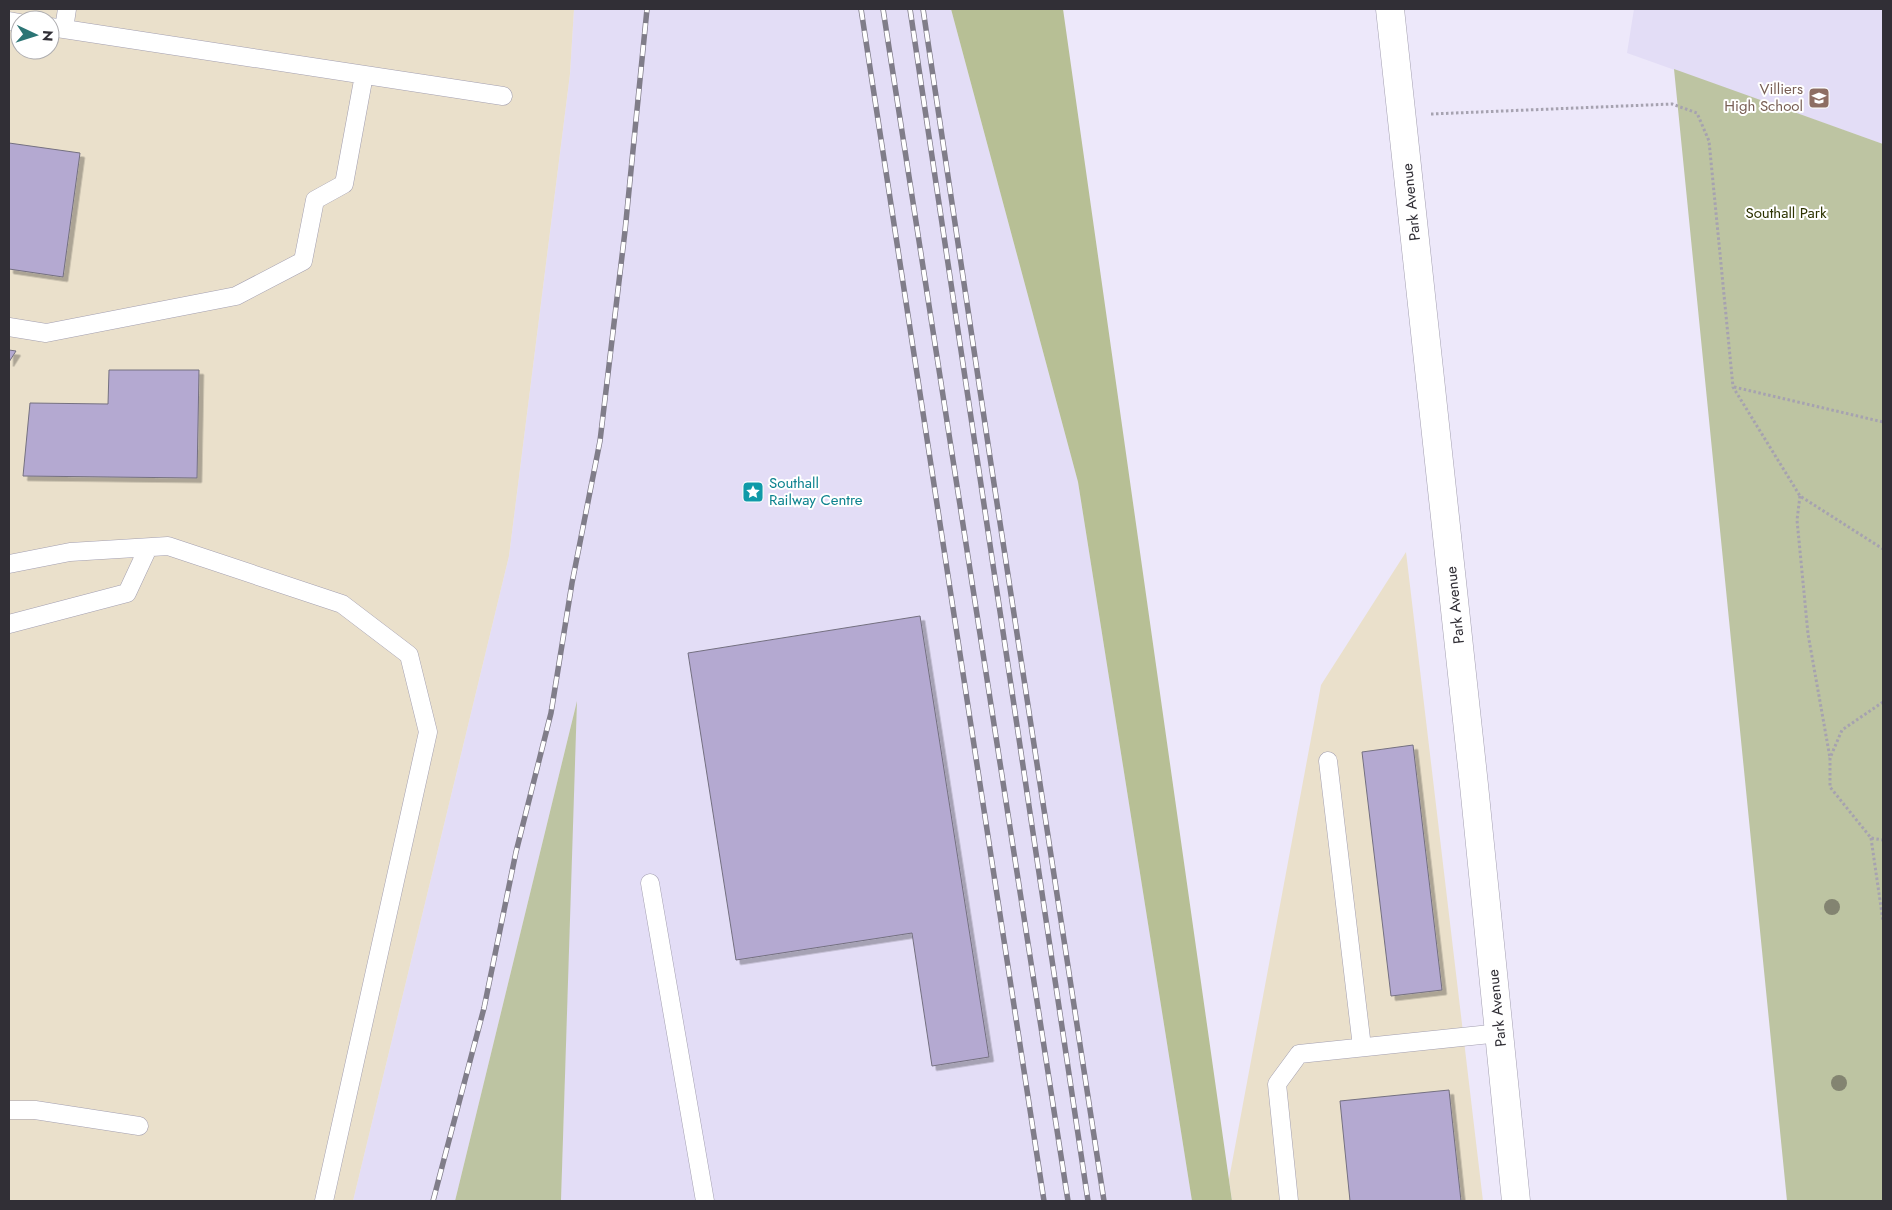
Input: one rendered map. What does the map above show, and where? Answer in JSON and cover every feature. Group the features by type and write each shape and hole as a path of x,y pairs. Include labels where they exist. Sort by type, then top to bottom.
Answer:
{"street":[{"name":"Park Avenue","path":"1390,9 1500,1033 1516,1201"}],"lane":[{"path":"60,22 67,9"},
{"path":"60,28 503,96"},
{"path":"9,327 46,333 236,296 304,261 315,200 344,184 364,75"},
{"path":"9,564 70,552 168,546 342,604 409,655 428,732 324,1201"},
{"path":"9,624 127,593 148,548"},
{"path":"1328,761 1362,1047"},
{"path":"650,883 705,1201"},
{"path":"1289,1201 1277,1084 1299,1054 1500,1033"},
{"path":"9,1110 35,1110 140,1126"}],"path":[{"path":"1402,116 1672,104 1697,113 1708,141 1733,387 1800,496 1883,549"},
{"path":"1733,387 1883,422"},
{"path":"1800,496 1797,520 1808,634 1830,758 1830,788 1871,838 1883,922"},
{"path":"1830,758 1842,730 1883,702"},
{"path":"1871,838 1883,840"}],"shaded area":[{"path":"9,9 574,9 570,74 509,556 353,1201 9,1201"},
{"path":"574,9 951,9 1078,482 1192,1201 561,1201 576,705 455,1201 353,1201 509,556 570,74"},
{"name":"Villiers High School","path":"1634,9 1883,9 1883,144 1627,53"},
{"path":"1406,552 1483,1201 1232,1201 1229,1179 1321,685"}],"green space":[{"path":"951,9 1063,9 1232,1201 1192,1201 1078,482"},
{"name":"Southall Park","path":"1674,69 1883,144 1883,1201 1787,1201"},
{"path":"577,701 561,1201 455,1201"}],"building":[{"path":"9,143 80,153 63,277 9,269"},
{"path":"9,350 16,351 9,362"},
{"path":"109,370 199,370 197,478 23,476 30,403 108,404"},
{"path":"920,616 989,1057 932,1066 912,933 736,960 688,653"},
{"path":"1413,745 1442,990 1391,996 1362,752"},
{"path":"1449,1090 1461,1201 1350,1201 1340,1101"}],"railway":[{"path":"433,1201 484,1008 516,852 551,713 572,583 600,441 625,231 647,9"},
{"path":"861,9 1044,1201"},
{"path":"883,9 1068,1201"},
{"path":"910,9 1088,1201"},
{"path":"923,9 1104,1201"}],"place":[{"name":"Villiers High School","path":"1819,98"},
{"name":"Southall Railway Centre","path":"753,492"}]}
